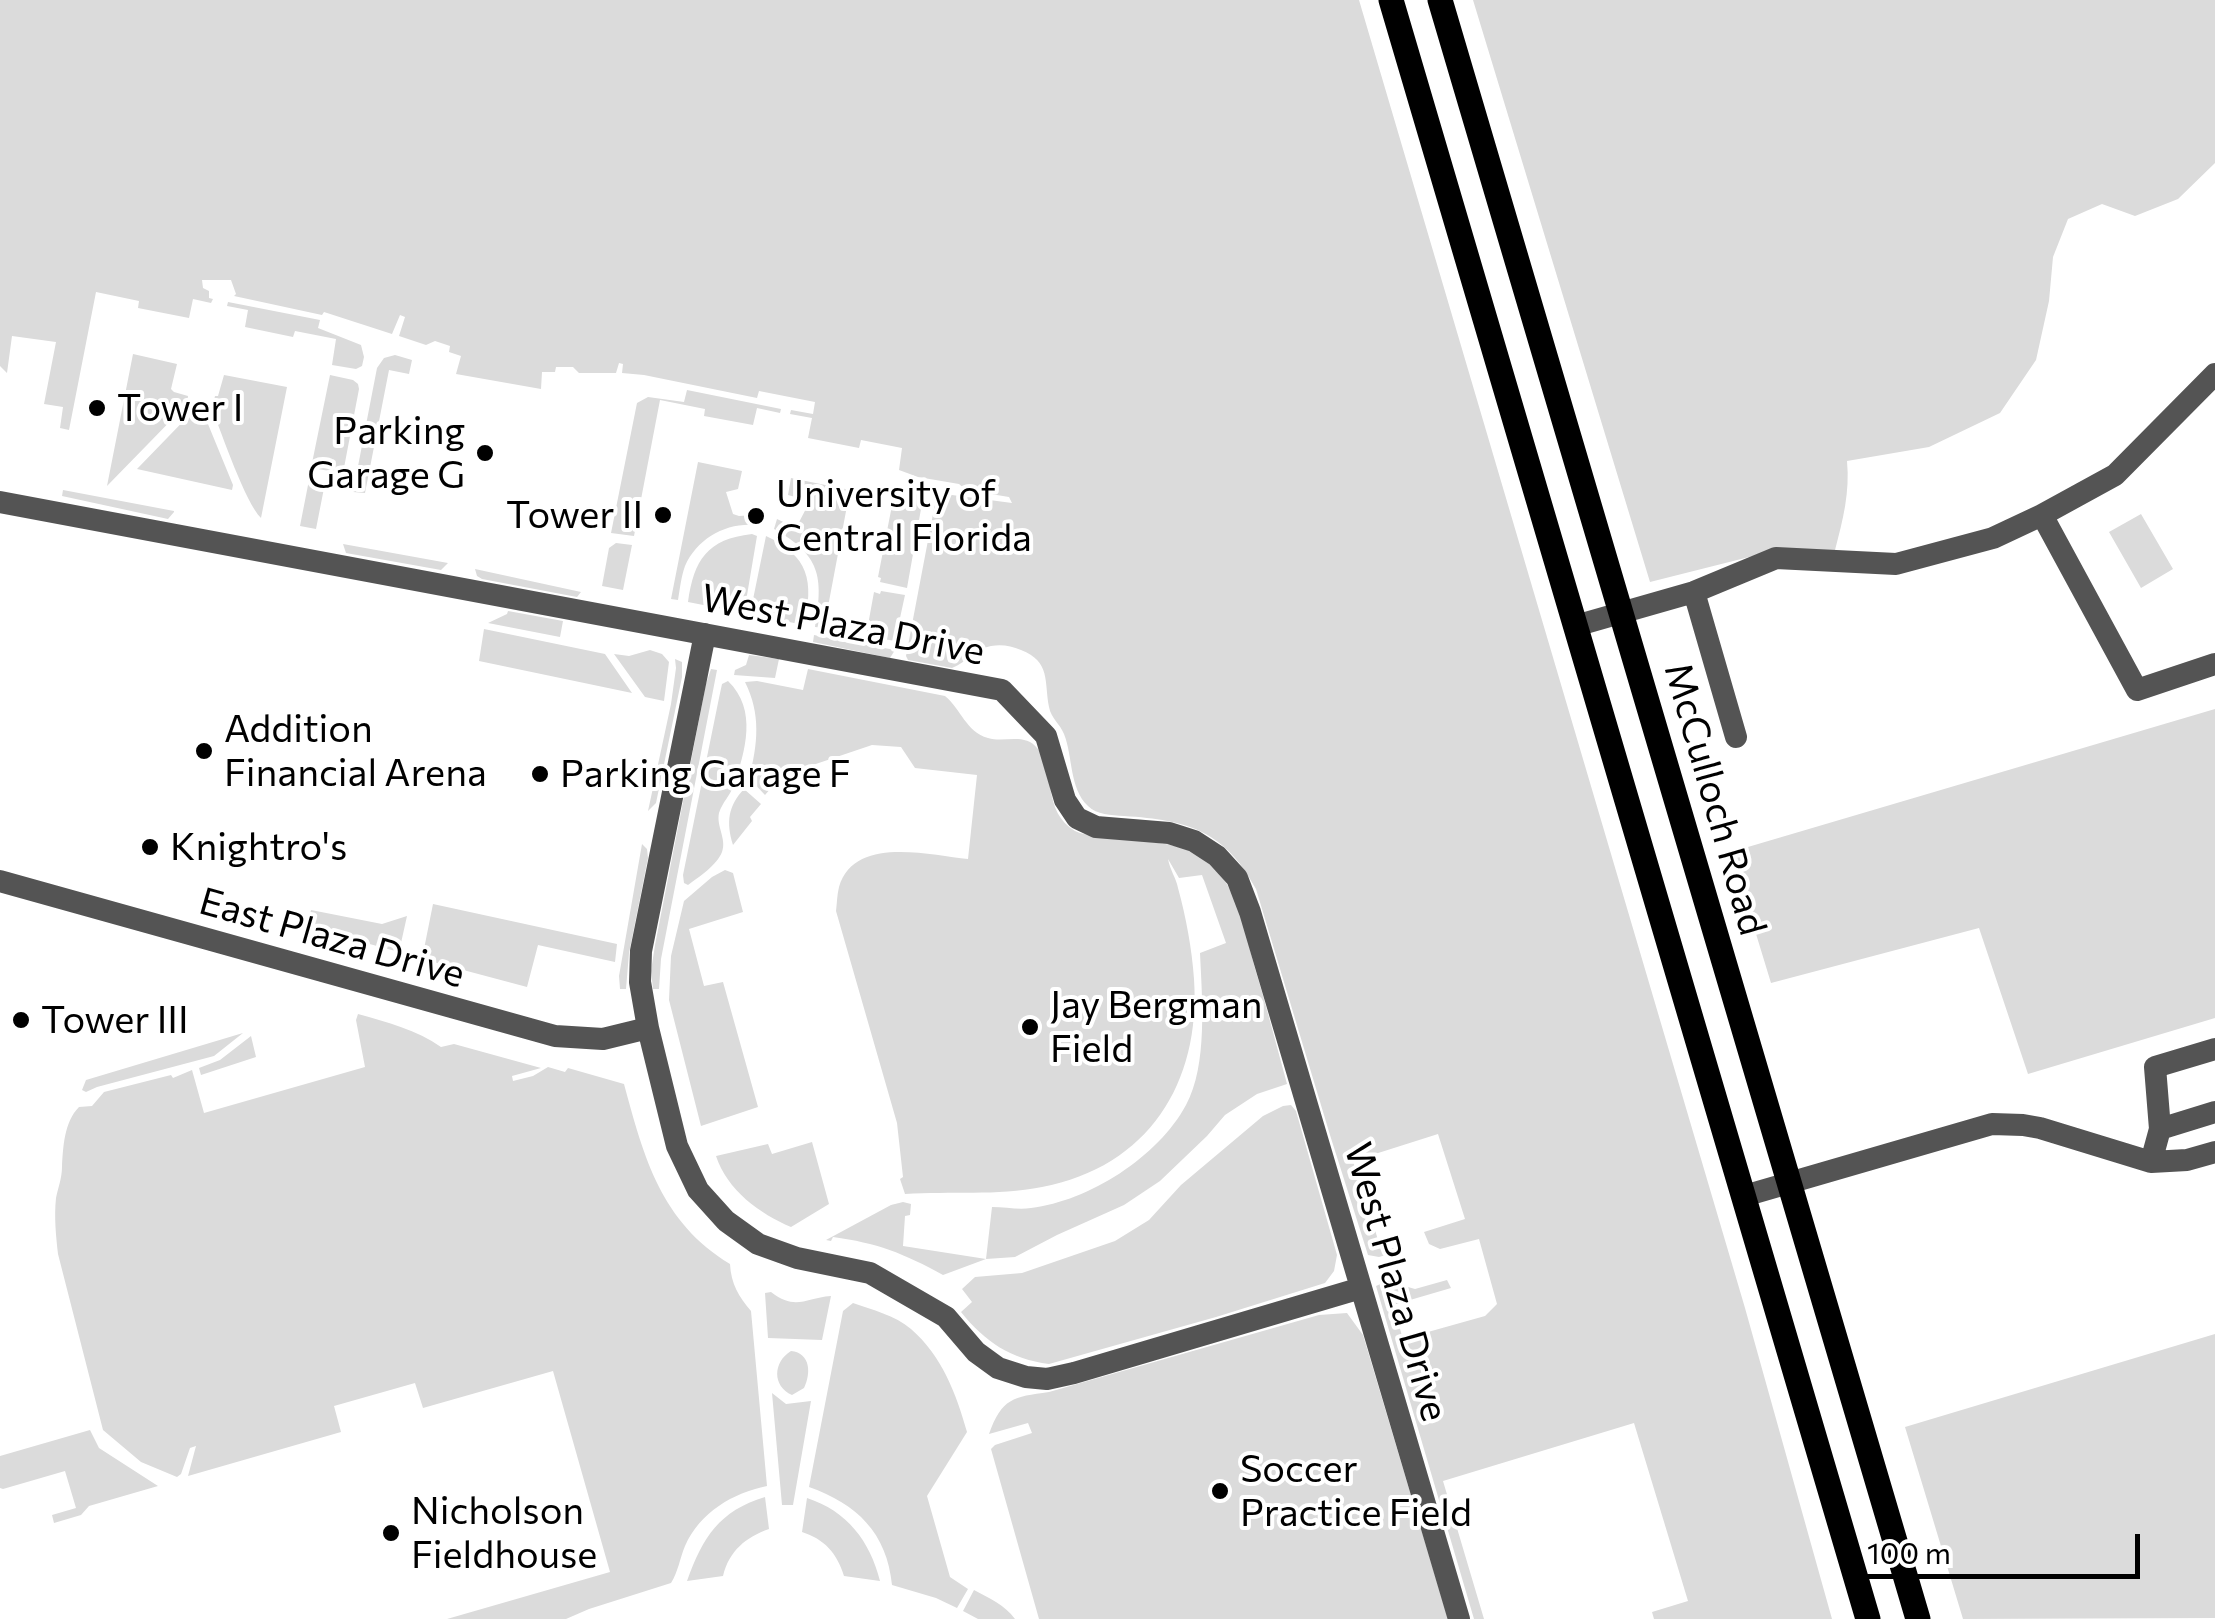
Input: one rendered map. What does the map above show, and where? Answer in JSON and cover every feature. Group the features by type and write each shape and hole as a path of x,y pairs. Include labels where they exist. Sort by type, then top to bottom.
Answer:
{"main road":[{"path":"1391,0 1868,1619"},
{"name":"McCulloch Road","path":"1440,0 1918,1619"}],"street":[{"path":"1575,626 1694,592 1776,558 1896,564 1993,538 2114,475 2215,374"},
{"name":"West Plaza Drive","path":"0,502 1002,690 1046,736 1065,800 1077,818 1096,827 1169,833 1194,841 1218,856 1236,878 1250,912 1459,1619"},
{"path":"2042,515 2137,690 2215,664"},
{"path":"1694,592 1736,736"},
{"path":"704,634 640,952 640,982 677,1146 698,1190 726,1221 758,1244 797,1258 870,1273 946,1317 976,1352 998,1368 1026,1377 1047,1379 1362,1288"},
{"name":"East Plaza Drive","path":"0,881 555,1036 603,1039 648,1028"},
{"path":"2151,1162 2160,1129 2155,1067 2215,1049"},
{"path":"2160,1129 2215,1112"},
{"path":"1744,1196 1992,1124 2040,1128 2151,1162 2187,1160 2215,1152"}],"shaded area":[{"path":"0,0 1359,0 1745,1308 1832,1619 1654,1619 1652,1612 1688,1601 1634,1423 1443,1481 1484,1619 1474,1619 1376,1286 1387,1281 1415,1289 1447,1280 1451,1288 1393,1305 1403,1339 1485,1316 1497,1304 1479,1239 1440,1249 1429,1244 1424,1232 1465,1219 1438,1134 1353,1161 1380,1246 1402,1250 1379,1257 1368,1255 1256,889 1244,869 1217,841 1202,832 1167,821 1104,814 1088,806 1074,781 1064,734 1050,711 1042,666 1031,655 1010,646 991,646 952,668 908,660 906,656 937,493 1012,503 1009,497 966,490 959,484 899,470 902,448 861,440 859,448 808,438 812,418 790,414 791,410 813,414 815,402 759,391 757,398 622,373 623,364 619,363 616,373 579,373 573,367 556,367 555,372 542,372 541,389 456,374 461,356 449,352 450,346 435,341 426,345 399,336 405,317 400,315 392,334 324,312 322,315 234,296 231,280 202,280 203,288 213,299 211,303 193,299 189,318 138,308 139,301 96,292 69,430 60,428 63,407 44,404 56,342 12,336 7,373 0,366"},
{"path":"1473,0 2215,0 2215,163 2178,199 2135,216 2102,204 2068,219 2053,257 2049,301 2036,360 2000,413 1929,447 1847,461 1847,495 1835,550 1757,555 1650,582"},
{"path":"228,302 320,320 318,328 361,345 362,366 356,369 332,365 336,339 295,331 293,337 245,327 248,310 227,306"},
{"path":"133,354 177,364 171,389 188,396 187,404 107,486"},
{"path":"395,355 412,360 409,374 389,370 365,493 353,492 377,368 384,358"},
{"path":"224,375 287,387 261,518 241,483 212,409"},
{"path":"330,375 353,380 359,389 343,473 311,468"},
{"path":"687,390 781,409 780,413 757,408 753,425 704,416 705,409 660,400 634,536 611,533 637,403 648,397 684,402"},
{"path":"198,406 233,485 232,490 137,469"},
{"path":"698,462 742,471 738,489 726,492 733,514 755,515 754,525 723,530 704,541 685,566 678,600 671,599"},
{"path":"791,478 850,490 824,628 815,627 818,580 810,558 774,529 777,519 796,528 810,501 788,495"},
{"path":"309,480 325,483 316,529 300,526"},
{"path":"896,485 924,492 907,588 880,582 878,577"},
{"path":"63,490 174,512 168,519 62,496"},
{"path":"2141,514 2173,569 2141,588 2109,532"},
{"path":"757,536 744,613 688,602 694,574 705,554 724,541"},
{"path":"766,536 791,552 805,572 808,595 804,625 750,614"},
{"path":"616,543 632,545 623,590 602,586 609,548"},
{"path":"343,544 448,563 441,570 346,553"},
{"path":"475,569 581,592 577,597 482,579"},
{"path":"874,592 905,595 895,641 866,636"},
{"path":"508,611 563,621 560,637 488,623"},
{"path":"484,629 605,654 632,693 479,661"},
{"path":"814,635 895,650 890,658 813,642"},
{"path":"650,650 662,654 669,662 664,701 645,697 614,654 629,656"},
{"path":"749,655 779,659 775,678 734,675 735,670 746,665"},
{"path":"675,659 682,662 682,677 656,803 648,811 671,704"},
{"path":"711,669 717,670 661,959 659,989 653,989 655,945"},
{"name":"Jay Bergman Field","path":"808,669 945,696 980,735 1027,741 1038,749 1058,813 1075,831 1178,847 1207,862 1223,879 1238,909 1287,1084 1257,1094 1225,1115 1160,1181 1124,1205 1015,1257 986,1259 992,1207 1026,1209 1053,1204 1098,1186 1140,1159 1174,1124 1186,1105 1201,1051 1200,953 1226,943 1202,875 1179,878 1168,859 1190,945 1194,1017 1177,1085 1160,1114 1139,1140 1111,1161 1079,1177 1025,1190 905,1194 900,1179 903,1177 897,1123 836,911 838,890 847,871 876,854 914,852 968,859 977,775 915,768 901,747 872,745 801,769 792,780 784,773 765,795 749,778 756,729 754,706 745,682 803,690"},
{"path":"728,681 743,705 745,745 734,785 719,813 723,842 720,857 688,885 683,875 722,684"},
{"path":"2215,709 2215,1018 2028,1074 1979,928 1771,983 1731,852"},
{"path":"744,789 761,804 733,845 730,815"},
{"path":"642,844 648,858 629,953 626,989 620,989 619,976"},
{"path":"725,870 733,873 743,912 689,929 704,986 723,982 758,1107 701,1126 669,1000 671,956 684,901"},
{"path":"433,904 617,944 615,962 538,945 527,987 422,959"},
{"path":"311,910 382,924 407,916 399,952 307,927"},
{"path":"358,1014 412,1031 441,1047 454,1044 541,1068 512,1076 513,1081 548,1067 565,1072 568,1068 624,1084 648,1162 671,1208 687,1229 730,1264 736,1290 751,1311 767,1486 730,1499 699,1523 671,1583 566,1619 447,1619 610,1572 553,1371 423,1408 415,1383 334,1406 341,1432 188,1476 196,1446 190,1448 177,1477 141,1462 103,1430 58,1254 56,1198 65,1136 74,1113 79,1107 92,1106 104,1092 171,1075 173,1078 192,1070 204,1113 365,1067"},
{"path":"243,1033 214,1056 82,1090 86,1080"},
{"path":"251,1036 256,1057 201,1075 199,1068 220,1060"},
{"path":"1291,1105 1296,1111 1337,1255 1334,1271 1325,1283 1049,1364 1000,1347 961,1312 972,1302 962,1289 975,1277 1022,1273 1115,1241 1149,1220 1181,1185 1263,1116"},
{"path":"812,1142 829,1204 791,1227 736,1190 716,1156 768,1144 772,1154"},
{"path":"903,1202 911,1204 910,1215 905,1216 903,1246 986,1259 943,1275 877,1246 833,1237 826,1240"},
{"path":"765,1293 794,1302 831,1296 822,1340 768,1338"},
{"path":"853,1303 891,1316 911,1329 939,1363 958,1403 967,1432 927,1496 950,1577 968,1589 957,1608 892,1585 884,1550 867,1523 842,1502 809,1487 843,1311"},
{"name":"Soccer Practice Field","path":"1347,1313 1363,1335 1448,1619 1039,1619 991,1449 1032,1433 1028,1423 989,1434 1004,1406 1018,1398 1319,1315"},
{"path":"2215,1334 2215,1618 1963,1619 1905,1427"},
{"path":"791,1351 806,1360 808,1371 804,1388 792,1395 781,1386 777,1374 781,1361"},
{"path":"772,1393 786,1404 811,1401 793,1505 782,1505"},
{"path":"90,1430 99,1448 158,1486 89,1506 81,1515 54,1523 52,1515 76,1508 65,1471 0,1488 0,1456"},
{"path":"765,1497 769,1529 740,1546 729,1559 723,1576 687,1581 699,1551 724,1518"},
{"path":"807,1498 834,1511 855,1529 870,1553 880,1581 844,1576 829,1548 802,1532"},
{"path":"974,1590 1002,1606 1015,1619 978,1619 963,1611"}],"place":[{"name":"Tower I","path":"97,408"},
{"name":"Parking Garage G","path":"485,453"},
{"name":"Tower II","path":"663,515"},
{"name":"University of Central Florida","path":"756,516"},
{"name":"Addition Financial Arena","path":"204,751"},
{"name":"Parking Garage F","path":"540,774"},
{"name":"Knightro's","path":"150,847"},
{"name":"Tower III","path":"21,1020"},
{"name":"Jay Bergman Field","path":"1030,1027"},
{"name":"Soccer Practice Field","path":"1220,1491"},
{"name":"Nicholson Fieldhouse","path":"391,1533"}]}
